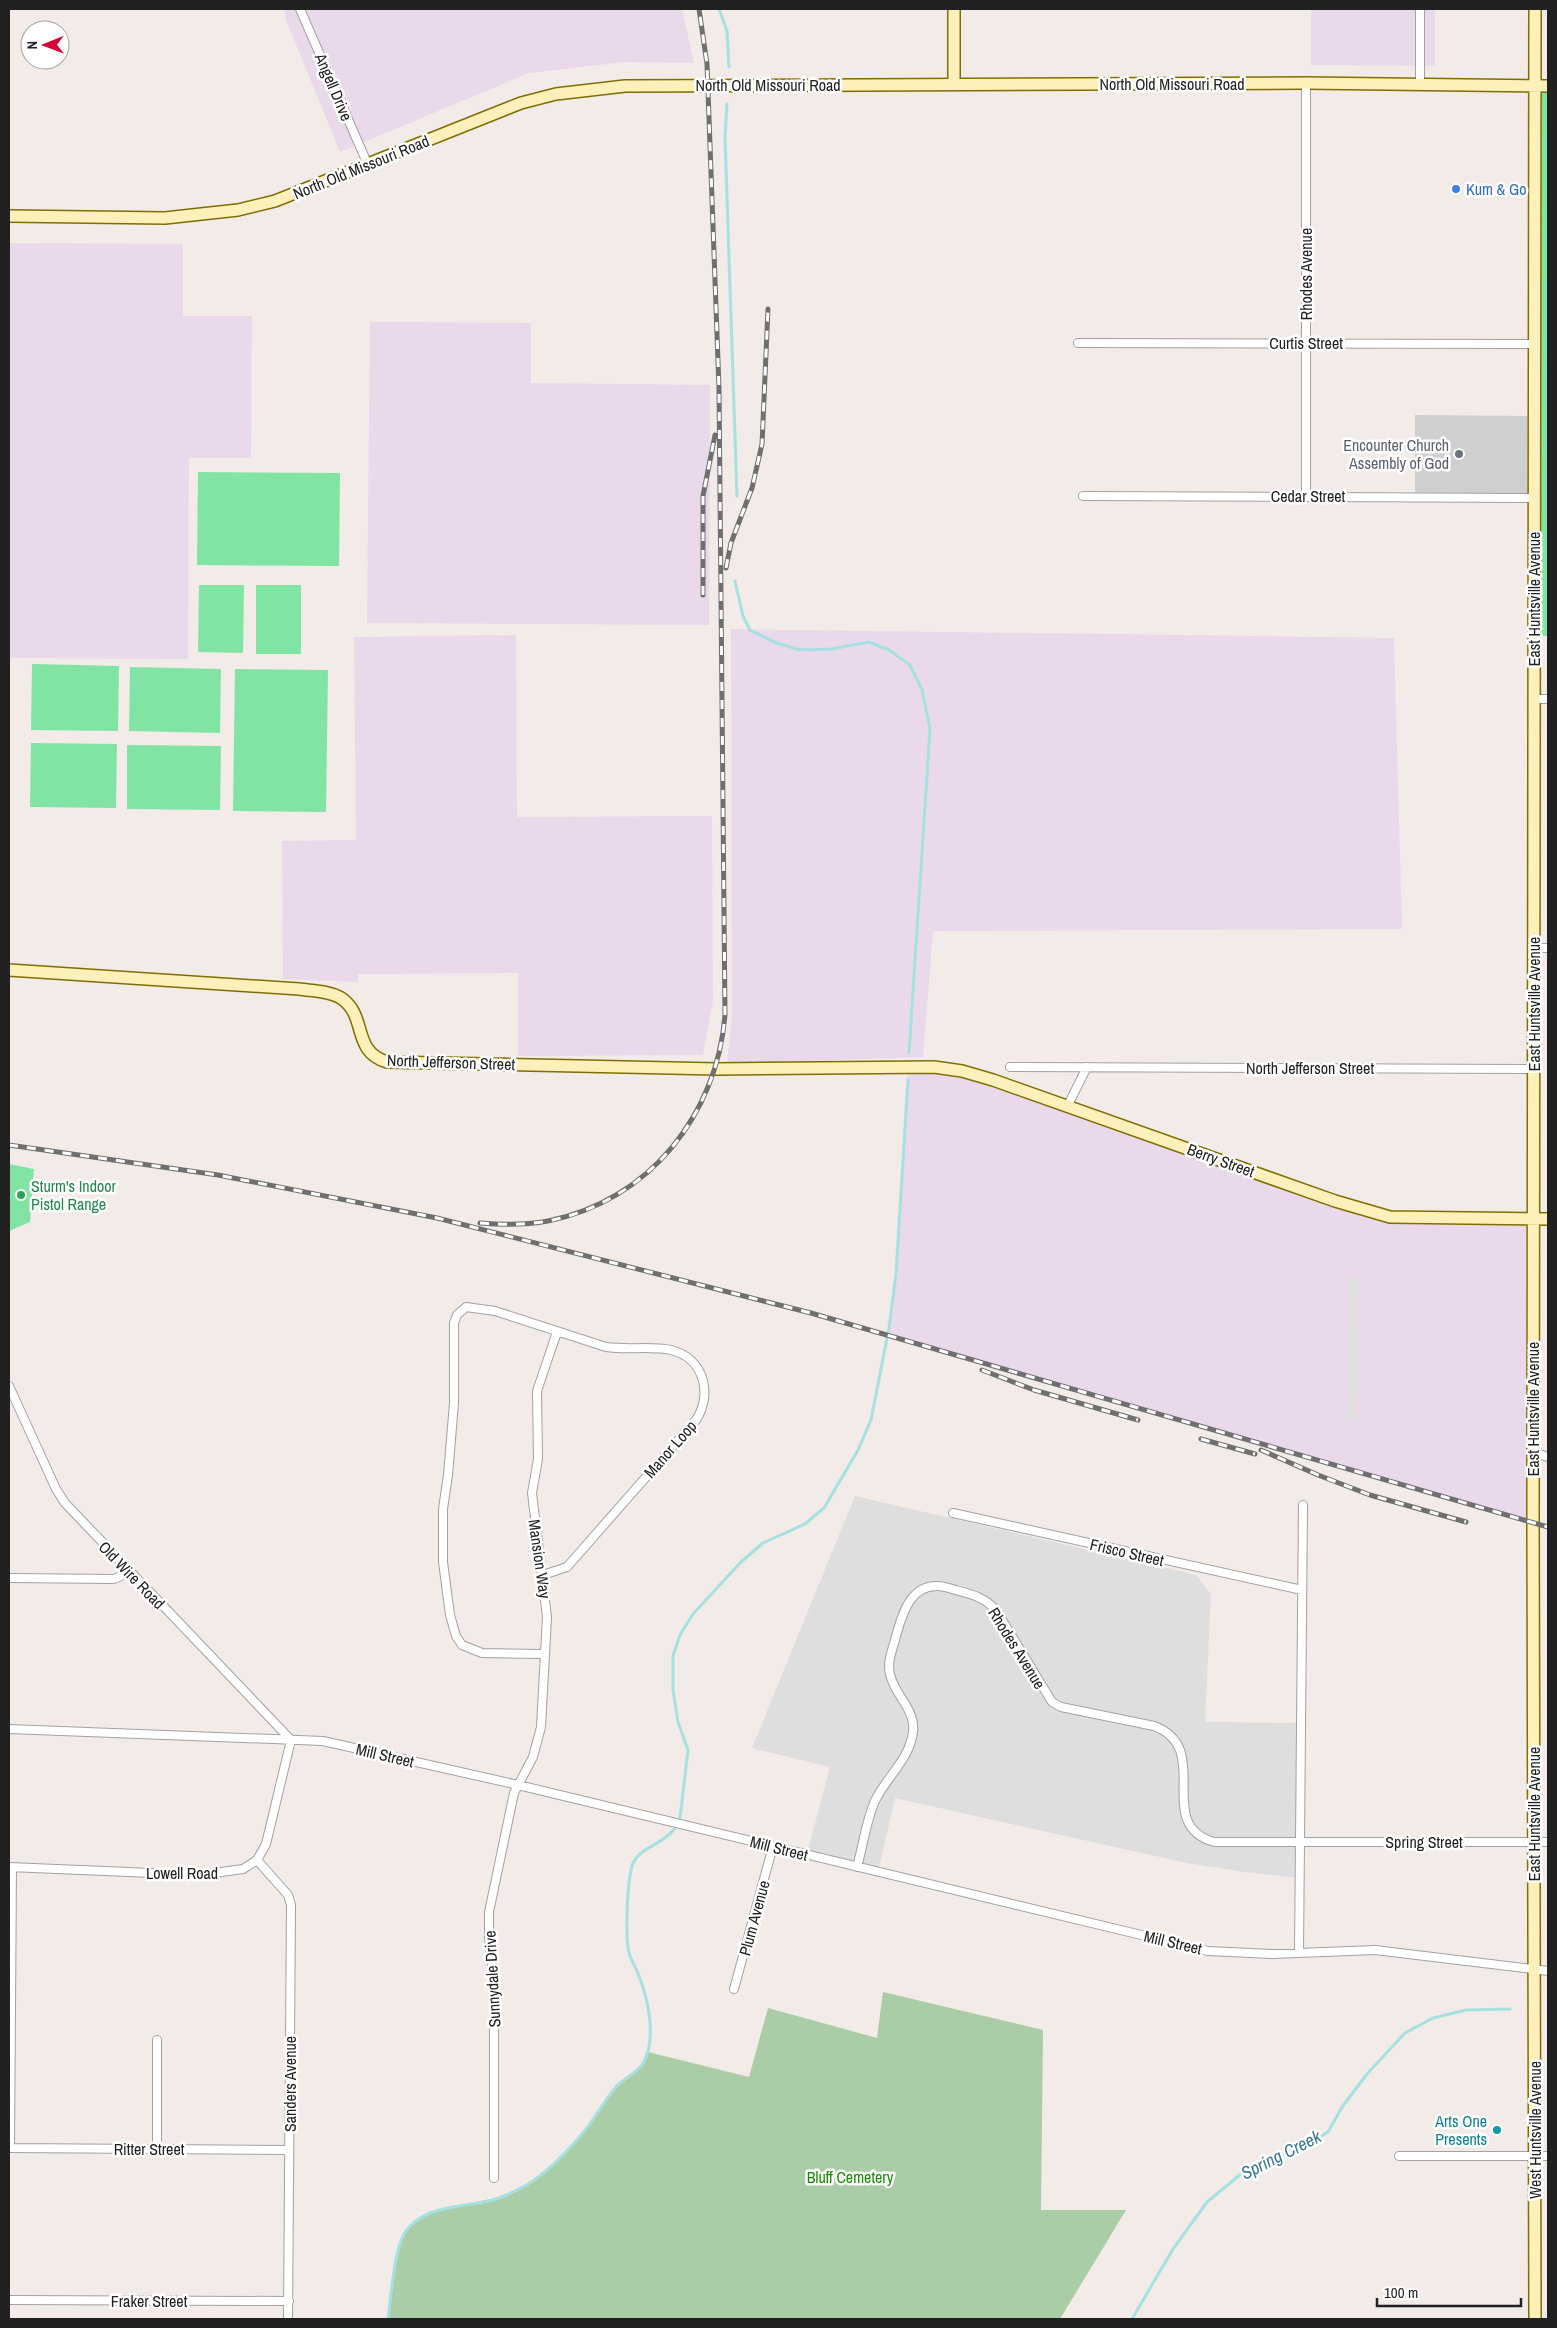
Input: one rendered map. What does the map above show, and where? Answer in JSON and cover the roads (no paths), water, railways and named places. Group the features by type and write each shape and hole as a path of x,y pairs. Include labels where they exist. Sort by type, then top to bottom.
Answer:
{"main road":[{"path":"954,9 954,84"},
{"name":"East Huntsville Avenue","path":"1534,1970 1533,498 1535,9"},
{"name":"North Old Missouri Road","path":"9,216 165,218 238,210 274,201 522,103 573,91 625,86 1306,83 1548,86"},
{"name":"North Jefferson Street","path":"9,970 299,989 329,994 341,998 349,1006 370,1054 387,1062 717,1068 901,1066"},
{"name":"Berry Street","path":"901,1066 934,1067 962,1071 1068,1105 1335,1201 1390,1217 1548,1219"},
{"name":"West Huntsville Avenue","path":"1534,1970 1535,2319"}],"street":[{"name":"Angell Drive","path":"300,9 368,165"},
{"path":"1420,9 1420,84"},
{"name":"Rhodes Avenue","path":"1306,83 1306,496"},
{"name":"Curtis Street","path":"1078,343 1534,344"},
{"name":"Cedar Street","path":"1082,496 1533,498"},
{"path":"1534,699 1548,699"},
{"path":"1534,948 1548,948"},
{"name":"North Jefferson Street","path":"1010,1067 1534,1068"},
{"path":"1068,1105 1087,1067"},
{"name":"Manor Loop","path":"543,1575 566,1567 575,1559 696,1420 705,1401 705,1389 698,1368 681,1354 671,1350 623,1350 606,1347 495,1311 474,1307 462,1309 454,1323 454,1403 443,1509 443,1562 450,1615 456,1636 462,1645 482,1653 545,1654"},
{"name":"Mansion Way","path":"518,1785 539,1741 547,1617 532,1493 538,1459 536,1406 540,1378 557,1332"},
{"name":"Old Wire Road","path":"9,1386 56,1490 74,1515 291,1740"},
{"path":"1533,1452 1548,1457"},
{"path":"1299,1952 1303,1505"},
{"name":"Frisco Street","path":"953,1513 1302,1590"},
{"path":"9,1578 114,1579 130,1572"},
{"name":"Rhodes Avenue","path":"857,1867 874,1802 903,1760 913,1733 910,1711 897,1691 889,1671 889,1661 901,1618 909,1601 925,1589 935,1586 945,1587 986,1599 996,1610 1052,1702 1061,1707 1154,1726 1166,1731 1174,1738 1184,1759 1184,1810 1187,1822 1193,1832 1202,1839 1214,1842 1299,1841"},
{"name":"Mill Street","path":"9,1729 323,1741 518,1785 1208,1951 1272,1954 1375,1950 1548,1971"},
{"path":"257,1860 266,1844 291,1740"},
{"name":"Sunnydale Drive","path":"494,2178 494,1985 489,1937 489,1912 514,1793 518,1785"},
{"name":"Spring Street","path":"1299,1841 1548,1842"},
{"name":"Plum Avenue","path":"734,1989 773,1846"},
{"name":"Lowell Road","path":"10,1868 200,1875 243,1869 257,1860"},
{"name":"Sanders Avenue","path":"257,1860 288,1895 291,1905 288,2319"},
{"path":"9,2148 10,1868"},
{"path":"157,2040 158,2149"},
{"name":"Ritter Street","path":"9,2148 289,2150"},
{"path":"1399,2156 1548,2156"},
{"name":"Fraker Street","path":"9,2300 289,2302"}],"waterway":[{"path":"719,9 727,31 729,67"},
{"path":"727,104 725,137 737,496"},
{"path":"735,581 743,616 750,630 774,642 800,650 831,649 869,642 889,650 910,665 922,690 930,729 909,1053"},
{"path":"680,1818 688,1750 678,1722 673,1690 673,1656 680,1635 693,1614 741,1562 763,1543 805,1524 824,1508 858,1450 871,1420 889,1328 896,1274 908,1080"},
{"path":"388,2319 393,2275 398,2252 404,2234 412,2224 432,2212 493,2200 520,2189 537,2178 555,2163 588,2127 616,2087 644,2062 650,2043 650,2022 646,1996 629,1953 627,1921 629,1881 633,1863 637,1857 646,1849 664,1839 675,1828"},
{"name":"Spring Creek","path":"1132,2319 1173,2249 1207,2202 1247,2169 1310,2143 1328,2132 1342,2107 1367,2074 1405,2033 1433,2018 1466,2010 1510,2009"}],"railway":[{"path":"480,1223 514,1224 548,1221 584,1211 617,1194 646,1173 671,1148 692,1119 708,1087 719,1052 725,1015 719,388 707,64 699,9"},
{"path":"726,568 731,543 752,488 762,444 768,309"},
{"path":"703,595 703,496 715,435"},
{"path":"9,1145 218,1175 437,1218 811,1313 1548,1527"},
{"path":"982,1370 1034,1390 1138,1420"},
{"path":"1201,1439 1255,1454"},
{"path":"1261,1450 1370,1495 1466,1522"}],"place":[{"name":"Kum & Go","path":"1456,189"},
{"name":"Encounter Church Assembly of God","path":"1459,454"},
{"name":"Sturm's Indoor Pistol Range","path":"21,1195"},
{"name":"Arts One Presents","path":"1497,2130"}],"park label":[{"name":"Bluff Cemetery","path":"850,2177"}]}
